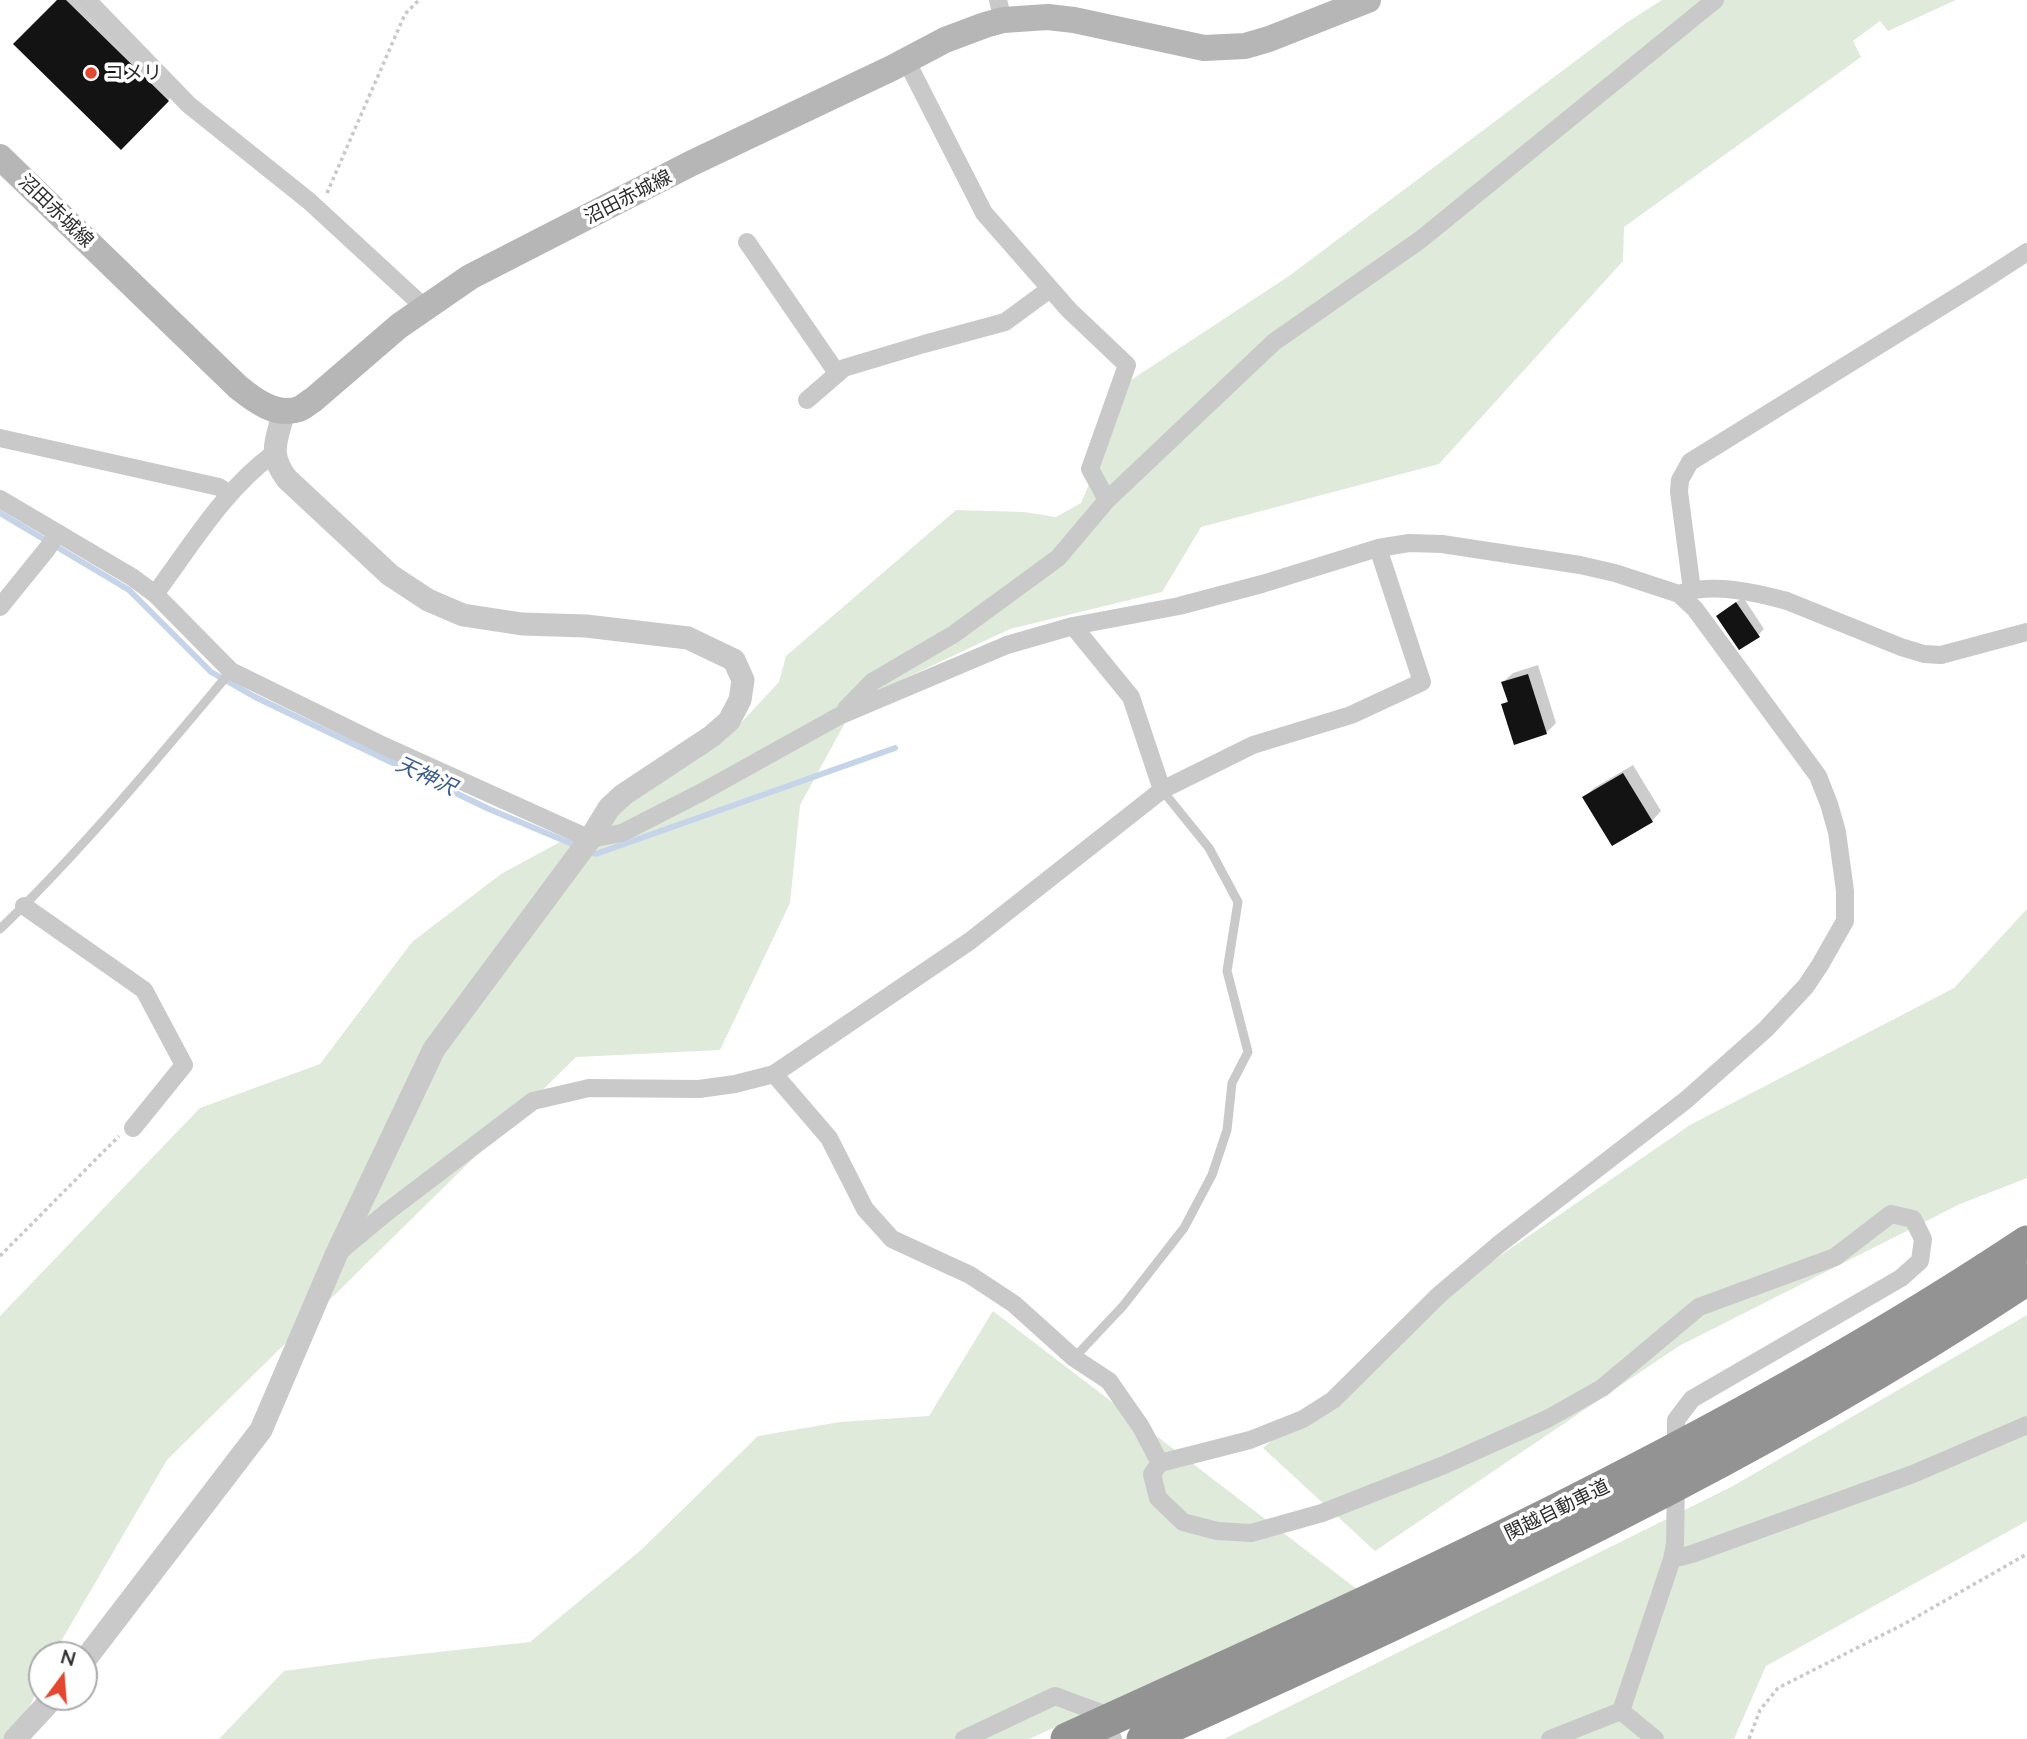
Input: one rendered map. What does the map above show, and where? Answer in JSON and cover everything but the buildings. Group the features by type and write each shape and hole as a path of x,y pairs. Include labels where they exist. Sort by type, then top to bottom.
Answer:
{"highway":[{"name":"関越自動車道","path":"1091,1735 1283,1639 1587,1496 1718,1427 1858,1348 2027,1242"},
{"name":"関越自動車道","path":"1143,1739 1594,1527 1733,1455 1858,1385 2027,1279"}],"main road":[{"name":"沼田赤城線","path":"0,157 238,387 262,404 284,411 299,409 313,400 399,326 480,272 692,163 945,40 985,25 1000,10 1036,9 1177,44 1223,48 1245,46 1269,39 1368,0"}],"street":[{"path":"87,0 189,106 320,210 424,307"},
{"path":"839,716 872,682 954,634 1058,558 1107,500 1274,342 1420,240 1715,0"},
{"path":"905,60 984,213 1069,310 1127,365 1090,469 1107,500"},
{"path":"747,242 837,373"},
{"path":"1621,1711 1674,1552 1676,1420 1692,1398 1901,1278 1920,1261 1923,1239 1913,1219 1891,1214 1835,1257 1699,1307 1602,1388 1547,1419 1444,1465 1322,1513 1251,1533 1217,1531 1183,1522 1158,1498 1152,1474 1160,1463 1250,1440 1303,1419 1333,1399 1440,1294 1498,1245 1686,1100 1766,1030 1806,986 1845,921 1843,862 1829,804 1818,776 1685,592 1680,480 1690,461 2027,252"},
{"path":"807,400 844,368 1005,322 1050,289"},
{"path":"98,1643 261,1430 336,1255 434,1049 590,839 609,808 623,795 712,736 729,720 740,700 743,680 734,660 688,638 586,626 522,624 463,615 428,600 390,575 277,467 274,454 284,411"},
{"path":"0,438 219,487 230,494"},
{"path":"155,594 230,494 274,454"},
{"path":"0,499 53,540 132,578 155,594 231,671 384,746 590,839 622,833 839,716 1007,646 1073,626 1180,606 1378,548 1409,543 1442,544 1580,565 1685,592 1731,590 1768,596 1924,654 1941,655 2027,632"},
{"path":"0,607 53,540"},
{"path":"336,1255 387,1212 533,1101 589,1088 699,1088 735,1084 775,1073 970,941 1162,790 1253,745 1351,715 1422,682 1378,548"},
{"path":"1073,626 1131,696 1162,790"},
{"path":"24,906 144,990 184,1065 128,1130"},
{"path":"775,1073 829,1138 865,1209 892,1239 970,1275 1014,1304 1074,1358 1109,1381 1141,1427 1160,1463"},
{"path":"1674,1552 1692,1554 1913,1474 2027,1425"},
{"path":"964,1739 1055,1696 1101,1713 1091,1735"},
{"path":"15,1739 41,1711"},
{"path":"1550,1739 1621,1711"},
{"path":"1621,1711 1656,1739"}],"lane":[{"path":"0,929 120,802 231,671"},
{"path":"1074,1358 1124,1306 1184,1228 1212,1175 1227,1130 1233,1083 1248,1052 1227,971 1238,902 1209,848 1162,790"}],"path":[{"path":"320,210 405,14 419,0"},
{"path":"0,1256 128,1130"},
{"path":"1749,1739 1760,1710 1778,1688 1904,1624 2027,1554"}],"green space":[{"path":"1662,0 1956,0 1888,31 1880,21 1853,41 1861,57 1624,227 1623,261 1439,464 1201,527 1162,592 1010,629 857,701 800,805 790,903 720,1050 576,1057 167,1460 61,1641 28,1641 28,1711 16,1739 0,1739 0,1316 200,1108 320,1064 412,942 501,874 630,804 725,740 779,682 786,656 956,510 1024,512 1056,517 1081,503 1105,447 1116,390 1289,276 1626,23"},
{"path":"2027,909 2027,1178 1960,1204 1679,1346 1375,1551 1263,1448 1443,1295 1690,1125 1954,988"},
{"path":"993,1311 1358,1590 1029,1739 219,1739 284,1671 530,1642 641,1550 758,1436 840,1422 929,1416"},
{"path":"2027,1315 2027,1521 1766,1666 1734,1739 1224,1739 1733,1486"}],"waterway":[{"name":"天神沢","path":"0,513 129,590 211,672 255,697 489,809 577,846"},
{"name":"天神沢","path":"587,851 596,854 895,748"}],"place":[{"name":"コメリ","path":"91,73"}]}
